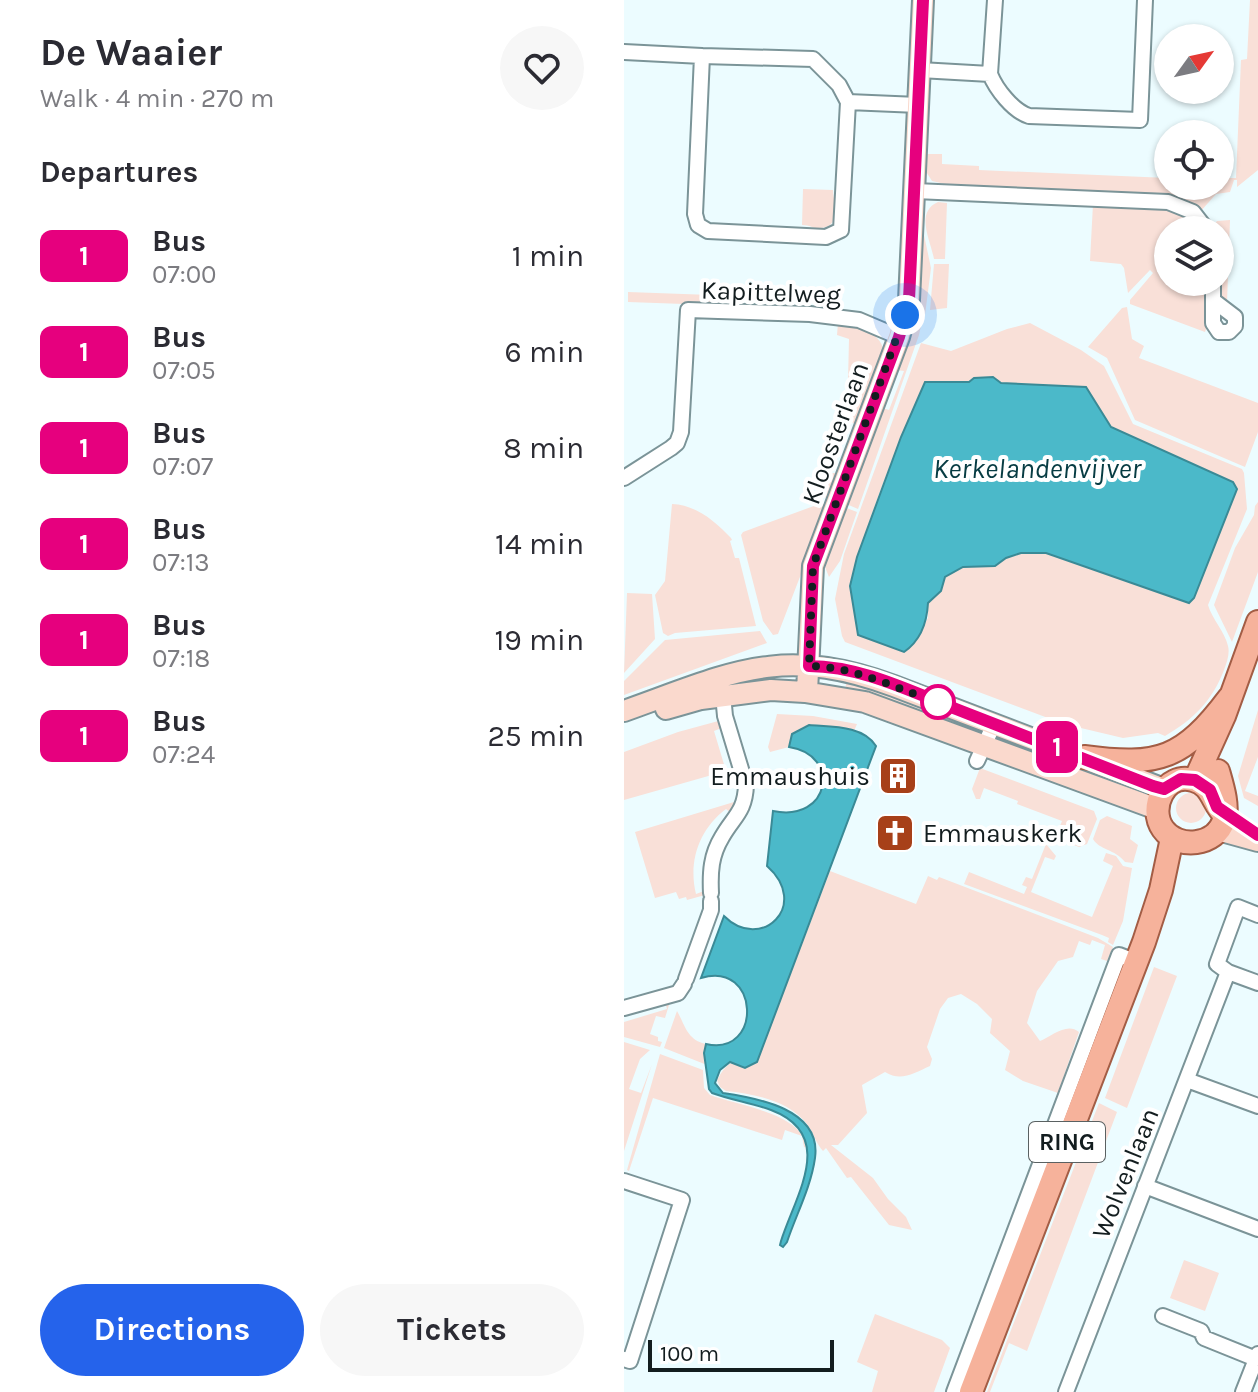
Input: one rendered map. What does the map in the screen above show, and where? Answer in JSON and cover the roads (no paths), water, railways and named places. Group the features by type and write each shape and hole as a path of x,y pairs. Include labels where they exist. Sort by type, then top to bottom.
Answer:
{"main road":[{"path":"1215,797 1224,716 1258,622"},
{"path":"1215,797 1181,779 1161,799 1160,824 1184,838 1206,839 1215,797 1258,656"},
{"path":"1084,757 1121,762 1166,756 1187,745 1205,730 1229,698"},
{"name":"RING","path":"971,1392 1137,962 1161,890 1184,838"}],"street":[{"name":"Kloosterlaan","path":"807,692 813,566 899,337 909,300 923,0"},
{"path":"995,0 990,74 994,83 1023,115 1140,120 1145,0"},
{"path":"624,52 813,59 839,85 848,102 841,230 838,234 826,237 702,229 695,219 702,56"},
{"path":"920,70 990,74"},
{"path":"848,102 918,105"},
{"path":"915,191 1168,202 1190,210 1195,216"},
{"path":"1214,296 1214,301"},
{"name":"Kapittelweg","path":"624,478 677,443 681,432 688,310 810,314 859,320 899,337"},
{"path":"624,711 735,671 771,665 825,666 863,674 1084,757 1161,799"},
{"path":"624,723 685,702 723,695 771,690 807,692 865,702 981,754 1161,799"},
{"path":"624,1008 678,993 685,982 711,910 713,856 742,810 745,782 725,716 723,695"},
{"path":"981,754 994,724"},
{"path":"1215,797 1258,838"},
{"name":"Wolvenlaan","path":"1066,1392 1187,1080 1238,907 1258,915"},
{"path":"954,1392 1119,955 1137,962"},
{"path":"1222,968 1257,979"},
{"path":"1187,1080 1258,1106"},
{"path":"624,1181 682,1200 630,1361 624,1359"},
{"path":"1145,1186 1258,1229"},
{"path":"1163,1316 1201,1331 1204,1338 1257,1356 1243,1392"}],"water":[{"name":"Kerkelandenvijver","path":"993,377 1001,383 1086,387 1111,427 1233,482 1237,489 1194,598 1189,603 1046,553 1021,553 995,566 963,567 945,577 941,591 928,603 918,637 904,652 858,635 850,586 857,557 901,437 925,382 969,382 974,378"},
{"path":"809,725 855,731 876,746 757,1062 745,1068 730,1062 720,1070 715,1083 723,1093 769,1103 798,1117 814,1141 815,1158 810,1180 783,1247 781,1241 806,1167 807,1150 803,1134 791,1121 771,1110 712,1093 709,1089 704,1053 706,1044 725,1044 738,1037 745,1024 747,1009 744,994 735,983 720,976 701,978 724,916 738,926 753,929 765,927 776,920 782,909 784,895 779,881 767,866 773,811 792,812 807,807 817,798 822,786 822,774 817,762 806,753 789,747 792,734"}],"place":[{"name":"Emmaushuis","path":"898,776"},
{"name":"Emmauskerk","path":"895,833"}]}
